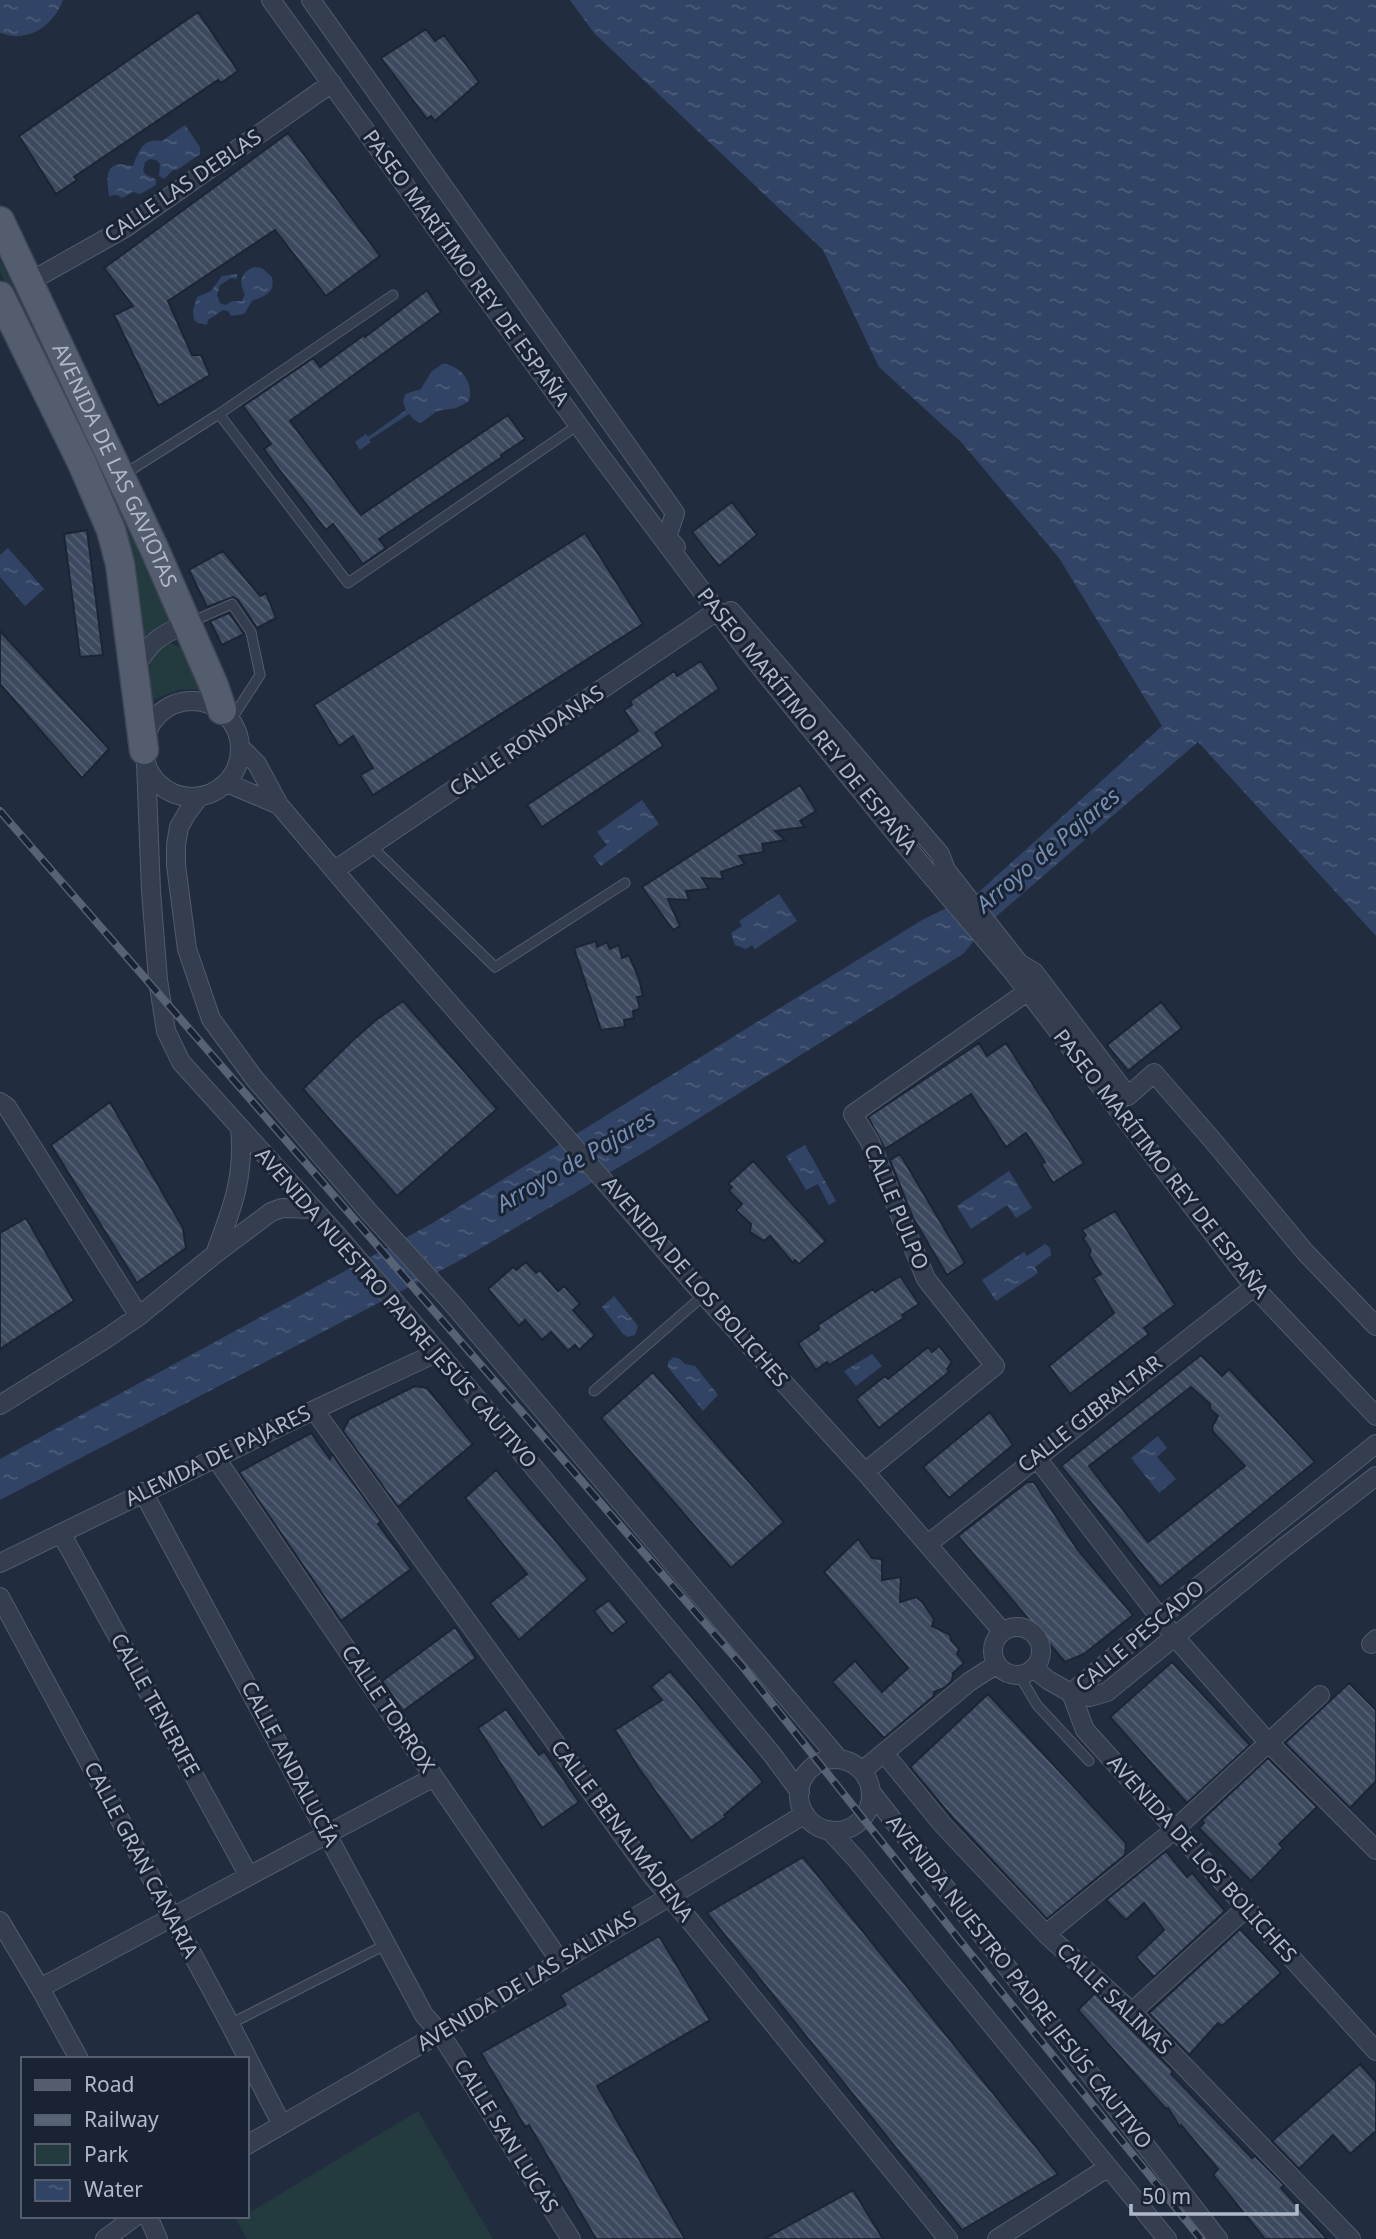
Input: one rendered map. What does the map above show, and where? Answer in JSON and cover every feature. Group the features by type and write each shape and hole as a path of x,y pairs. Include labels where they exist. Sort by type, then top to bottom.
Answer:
{"main road":[{"name":"AVENIDA DE LAS GAVIOTAS","path":"0,221 121,476 227,715"},
{"name":"AVENIDA DE LAS GAVIOTAS","path":"0,296 83,465 111,530 120,564 145,757"}],"street":[{"name":"PASEO MARÍTIMO REY DE ESPAÑA","path":"271,0 578,425 718,611 888,823 940,875 1015,967 1027,992 1254,1287 1376,1416"},
{"path":"311,0 675,513 667,537 940,853 940,875"},
{"name":"CALLE LAS DEBLAS","path":"29,282 125,228 332,83"},
{"name":"CALLE RONDANAS","path":"335,870 718,611"},
{"path":"134,671 143,653 154,640 187,624"},
{"path":"192,700 208,703 227,715 238,733 241,748 235,772 228,783 214,793 185,797 160,786 151,775 145,757 145,737 152,722 163,710 192,700"},
{"name":"AVENIDA DE LOS BOLICHES","path":"241,748 257,764 279,805 335,870 704,1295 865,1472 1002,1631"},
{"name":"AVENIDA NUESTRO PADRE JESÚS CAUTIVO","path":"145,757 158,980 166,1031 181,1062 438,1352 771,1753 800,1792"},
{"name":"AVENIDA DE LOS BOLICHES","path":"228,783 279,805"},
{"name":"AVENIDA NUESTRO PADRE JESÚS CAUTIVO","path":"199,797 179,827 176,845 177,888 187,949 211,1019 254,1078 369,1212 451,1302 839,1759"},
{"path":"1015,967 1034,972 1128,1096 1154,1073 1305,1252 1376,1326"},
{"name":"CALLE PULPO","path":"865,1472 995,1366 926,1279 870,1142 853,1114 1027,992"},
{"path":"0,1102 7,1107 139,1316"},
{"path":"215,1254 230,1214 240,1175 243,1154 240,1128"},
{"path":"0,1405 139,1316 271,1212 295,1207 311,1209"},
{"name":"CALLE GIBRALTAR","path":"928,1544 1254,1287"},
{"name":"ALEMDA DE PAJARES","path":"0,1563 215,1457 438,1352"},
{"name":"CALLE BENALMÁDENA","path":"314,1410 652,1877 948,2239"},
{"name":"CALLE PESCADO","path":"1071,1693 1159,1618 1376,1444"},
{"name":"CALLE TORROX","path":"215,1457 560,1961"},
{"path":"1036,1457 1174,1636 1268,1742 1376,1850"},
{"name":"CALLE PESCADO","path":"1071,1693 1090,1697 1107,1692 1376,1476"},
{"name":"CALLE ANDALUCÍA","path":"143,1492 425,2015 440,2033"},
{"name":"CALLE TENERIFE","path":"61,1533 249,1876"},
{"name":"CALLE GRAN CANARIA","path":"0,1597 247,2057"},
{"path":"1026,1671 1040,1654 1037,1638 1032,1632 1017,1626 1002,1631 993,1650 997,1664 1006,1673 1026,1671 1071,1693"},
{"path":"862,1771 969,1682 997,1664"},
{"name":"AVENIDA DE LOS BOLICHES","path":"1071,1693 1085,1730 1376,2051"},
{"path":"1046,1934 1174,1829 1320,1695"},
{"name":"CALLE SALINAS","path":"884,1753 943,1825 1046,1934 1132,2012 1351,2239"},
{"path":"827,1759 839,1759 862,1771 871,1792 866,1813 859,1821 840,1830 830,1830 820,1827 805,1814 800,1803 802,1781 808,1771 817,1764 827,1759"},
{"path":"40,1988 434,1777"},
{"name":"AVENIDA NUESTRO PADRE JESÚS CAUTIVO","path":"871,1792 1218,2239"},
{"name":"AVENIDA DE LAS SALINAS","path":"248,2144 440,2033 805,1814"},
{"path":"830,1830 1167,2239"},
{"path":"1132,2012 1246,1908"},
{"path":"0,1921 78,2057"},
{"name":"CALLE SAN LUCAS","path":"440,2033 571,2239"},
{"name":"CALLE GRAN CANARIA","path":"248,2059 281,2123"},
{"path":"997,2239 1107,2168"},
{"path":"105,2239 133,2218"},
{"path":"149,2218 158,2239"}],"lane":[{"path":"121,476 219,414 393,295"},
{"path":"219,414 348,583 578,425"},
{"path":"187,624 232,604 251,632 260,675 227,715"},
{"path":"371,846 495,967 625,883"},
{"path":"594,1391 704,1295"},
{"path":"1026,1671 1037,1705 1088,1761"},
{"path":"230,2024 387,1944"}],"green space":[{"path":"0,259 145,560 171,621 147,634 137,645 76,433 0,272"},
{"path":"169,643 186,649 206,690 180,689 153,700 151,659 160,647"},
{"path":"418,2111 493,2239 247,2239 236,2220 248,2218 248,2213"}],"water":[{"path":"0,0 63,0 46,25 32,33 15,36 0,33"},
{"name":"Arroyo de Pajares","path":"570,0 1376,0 1376,936 1198,742 991,921 963,954 648,1150 457,1262 0,1500 0,1459 431,1224 922,920 979,892 1162,726 1059,558 962,443 879,367 823,250 594,33"},
{"path":"185,125 200,147 200,154 173,170 164,179 159,176 160,164 150,159 145,162 143,171 156,179 156,185 140,194 133,192 122,198 117,195 109,196 108,178 112,167 120,164 133,166 146,143 162,141"},
{"path":"255,267 262,268 272,277 272,287 268,293 252,301 244,314 231,316 228,311 223,310 208,320 207,325 194,320 193,310 197,297 211,291 222,276 237,274 237,279 231,278 220,285 217,295 220,303 225,305 242,301 245,294 242,278 247,271"},
{"path":"442,364 455,367 465,376 470,388 468,402 456,408 437,411 421,423 409,414 369,440 371,442 360,450 355,442 366,434 368,437 406,410 403,402 405,394 421,389 431,372"},
{"path":"8,548 44,589 25,606 0,577 0,555"},
{"path":"642,800 659,824 601,866 593,856 607,845 597,832"},
{"path":"779,894 797,921 755,949 752,945 746,949 735,945 731,933 742,926 739,921"},
{"path":"805,1145 836,1201 829,1205 818,1184 806,1190 786,1156"},
{"path":"1009,1171 1032,1208 1016,1218 1007,1205 971,1229 957,1206"},
{"path":"1045,1244 1050,1248 1051,1255 1035,1267 1038,1273 996,1301 982,1280 1024,1252 1027,1256"},
{"path":"614,1296 638,1326 635,1335 628,1337 623,1334 602,1307"},
{"path":"872,1354 882,1366 856,1386 844,1371"},
{"path":"674,1357 685,1364 695,1366 718,1395 703,1411 668,1367 668,1362"},
{"path":"1158,1436 1167,1448 1157,1457 1176,1479 1159,1493 1131,1458"}],"building":[{"path":"198,12 238,71 221,83 218,80 74,177 77,180 56,194 19,136"},
{"path":"426,29 435,41 444,35 479,82 435,121 431,116 427,119 381,58"},
{"path":"288,133 380,256 326,296 275,230 168,301 192,355 201,355 210,375 158,406 114,315 133,306 104,268"},
{"path":"427,290 441,312 290,421 361,515 508,415 525,439 379,539 386,548 363,564 333,524 326,530 274,463 264,449 271,444 243,406 313,358 320,367"},
{"path":"732,502 757,535 719,566 692,532"},
{"path":"87,530 103,655 80,657 64,534"},
{"path":"585,533 643,624 373,795 360,775 373,768 353,736 339,746 314,705"},
{"path":"223,551 260,596 266,593 276,618 257,628 238,600 233,597 207,607 189,570"},
{"path":"229,613 244,634 222,645 210,621"},
{"path":"0,631 109,749 82,778 0,684"},
{"path":"701,661 719,689 655,733 663,746 542,827 527,805 638,731 624,710 632,705 630,701 674,671 677,676"},
{"path":"800,785 816,811 800,821 805,827 775,831 785,840 762,844 764,852 739,856 745,864 721,872 723,879 702,878 709,889 686,891 689,900 668,899 680,926 673,930 642,887"},
{"path":"596,941 597,947 607,942 610,949 619,945 622,958 629,955 639,979 643,996 637,997 640,1009 633,1011 634,1018 624,1020 625,1027 601,1030 574,948"},
{"path":"403,1001 497,1109 397,1196 303,1089 352,1041"},
{"path":"1161,1002 1182,1028 1128,1071 1107,1045"},
{"path":"979,1043 987,1056 1006,1043 1084,1163 1053,1183 1041,1164 1045,1162 1026,1133 1006,1147 971,1094 885,1149 868,1117"},
{"path":"110,1102 183,1228 186,1248 137,1283 51,1145"},
{"path":"900,1154 965,1263 947,1275 913,1218 890,1160"},
{"path":"753,1161 826,1241 799,1264 795,1260 793,1263 770,1236 764,1241 750,1232 751,1224 736,1210 742,1204 729,1191 732,1187 728,1184"},
{"path":"1115,1211 1175,1305 1144,1328 1149,1334 1070,1394 1049,1366 1114,1313 1093,1278 1101,1274 1089,1255 1091,1250 1083,1238 1086,1235 1082,1230"},
{"path":"26,1218 74,1301 0,1349 0,1233"},
{"path":"526,1262 536,1273 540,1270 558,1291 564,1286 580,1304 573,1310 595,1335 579,1350 575,1345 568,1351 551,1332 542,1340 525,1320 519,1326 488,1289 513,1267 516,1270"},
{"path":"900,1276 919,1304 902,1315 904,1318 829,1365 827,1362 816,1370 798,1343 819,1329 818,1325 873,1289 875,1292"},
{"path":"939,1346 952,1362 947,1369 949,1372 879,1428 856,1399 885,1376 888,1379 928,1347 932,1352"},
{"path":"1201,1355 1222,1376 1229,1369 1315,1462 1160,1587 1061,1466","holes":["1191,1387 1210,1404 1210,1409 1218,1416 1212,1427 1213,1432 1245,1466 1148,1542 1089,1466"]},
{"path":"653,1372 784,1522 731,1568 601,1418"},
{"path":"415,1386 427,1388 473,1444 398,1507 343,1431 349,1419"},
{"path":"990,1412 1013,1445 949,1498 923,1467"},
{"path":"311,1433 330,1459 332,1454 381,1521 378,1524 411,1569 341,1621 239,1472"},
{"path":"496,1470 588,1579 519,1640 490,1603 527,1574 465,1498"},
{"path":"1027,1482 1034,1482 1077,1549 1133,1615 1084,1654 1065,1662 958,1536"},
{"path":"858,1539 872,1558 882,1559 882,1580 901,1577 900,1602 916,1597 922,1602 934,1619 932,1626 950,1635 959,1649 957,1654 964,1663 953,1673 952,1681 934,1692 934,1696 884,1738 832,1682 855,1661 882,1692 908,1668 824,1572"},
{"path":"609,1600 627,1622 612,1634 594,1611"},
{"path":"455,1627 476,1658 403,1711 382,1681"},
{"path":"1172,1662 1250,1745 1187,1803 1110,1717"},
{"path":"670,1671 763,1782 724,1815 726,1817 691,1841 615,1730 662,1700 651,1687"},
{"path":"1349,1683 1376,1710 1376,1781 1350,1808 1285,1743"},
{"path":"988,1694 1126,1843 1125,1855 1047,1919 952,1817 910,1767"},
{"path":"506,1709 539,1755 544,1751 579,1802 542,1828 478,1728"},
{"path":"1268,1758 1317,1807 1279,1844 1283,1848 1251,1881 1199,1828 1204,1823 1202,1820"},
{"path":"1166,1851 1187,1877 1192,1873 1225,1911 1154,1977 1136,1957 1164,1930 1144,1903 1126,1920 1106,1900"},
{"path":"803,1857 1058,2174 962,2230 707,1913"},
{"path":"1240,1929 1281,1973 1222,2026 1218,2023 1189,2055 1149,2013"},
{"path":"659,1936 710,2020 597,2086 685,2239 596,2239 529,2125 525,2127 481,2053 566,2005 560,1995"},
{"path":"1095,1993 1173,2071 1171,2074 1252,2158 1255,2156 1284,2185 1281,2188 1327,2239 1265,2239 1213,2175 1218,2169 1181,2125 1180,2127 1168,2108 1166,2109 1078,2010"},
{"path":"1360,2064 1376,2082 1376,2131 1350,2154 1333,2135 1299,2169 1272,2141"},
{"path":"853,2190 883,2239 764,2239"}],"railway":[{"path":"0,811 743,1667 1201,2239"}]}
